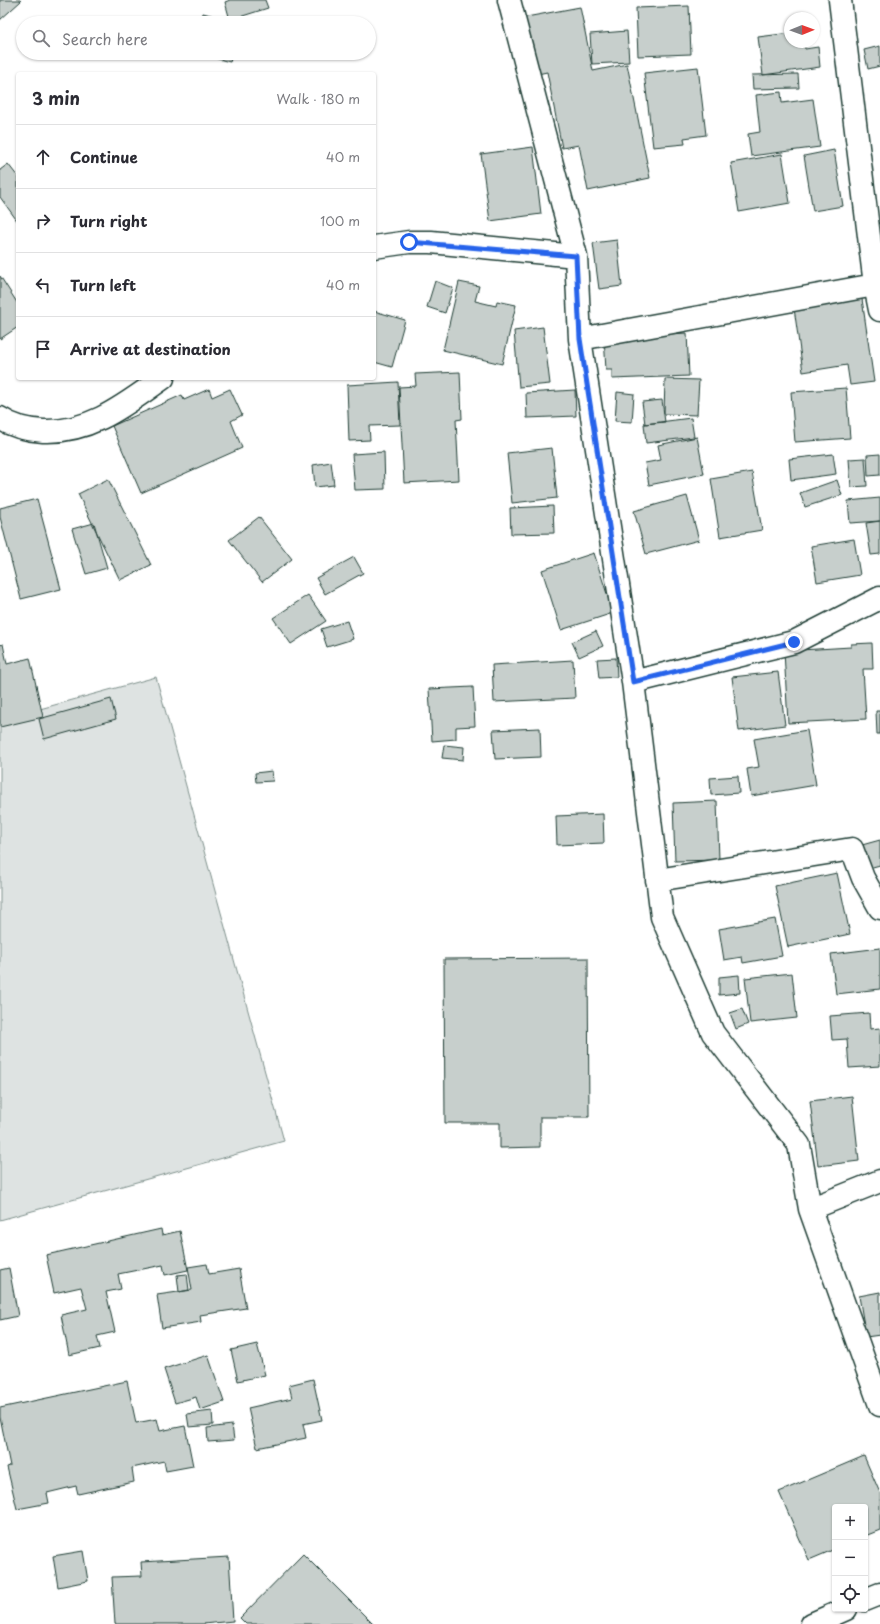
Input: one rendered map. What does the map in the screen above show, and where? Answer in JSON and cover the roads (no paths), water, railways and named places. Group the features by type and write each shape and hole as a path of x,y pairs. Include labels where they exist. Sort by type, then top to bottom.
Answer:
{"street":[{"path":"509,0 576,256 580,339 633,682 662,917 713,1033 799,1145 810,1208 880,1405"},
{"path":"840,0 878,285 880,310"},
{"path":"376,247 409,242 431,242 576,256"},
{"path":"580,339 878,285"},
{"path":"0,418 10,424 31,430 53,431 75,429 96,422 116,411 160,380"},
{"path":"633,682 794,642 880,598"},
{"path":"657,880 852,849 863,878 880,908"},
{"path":"810,1208 880,1181"},
{"path":"868,1599 880,1594"},
{"path":"812,1624 839,1612"}]}
